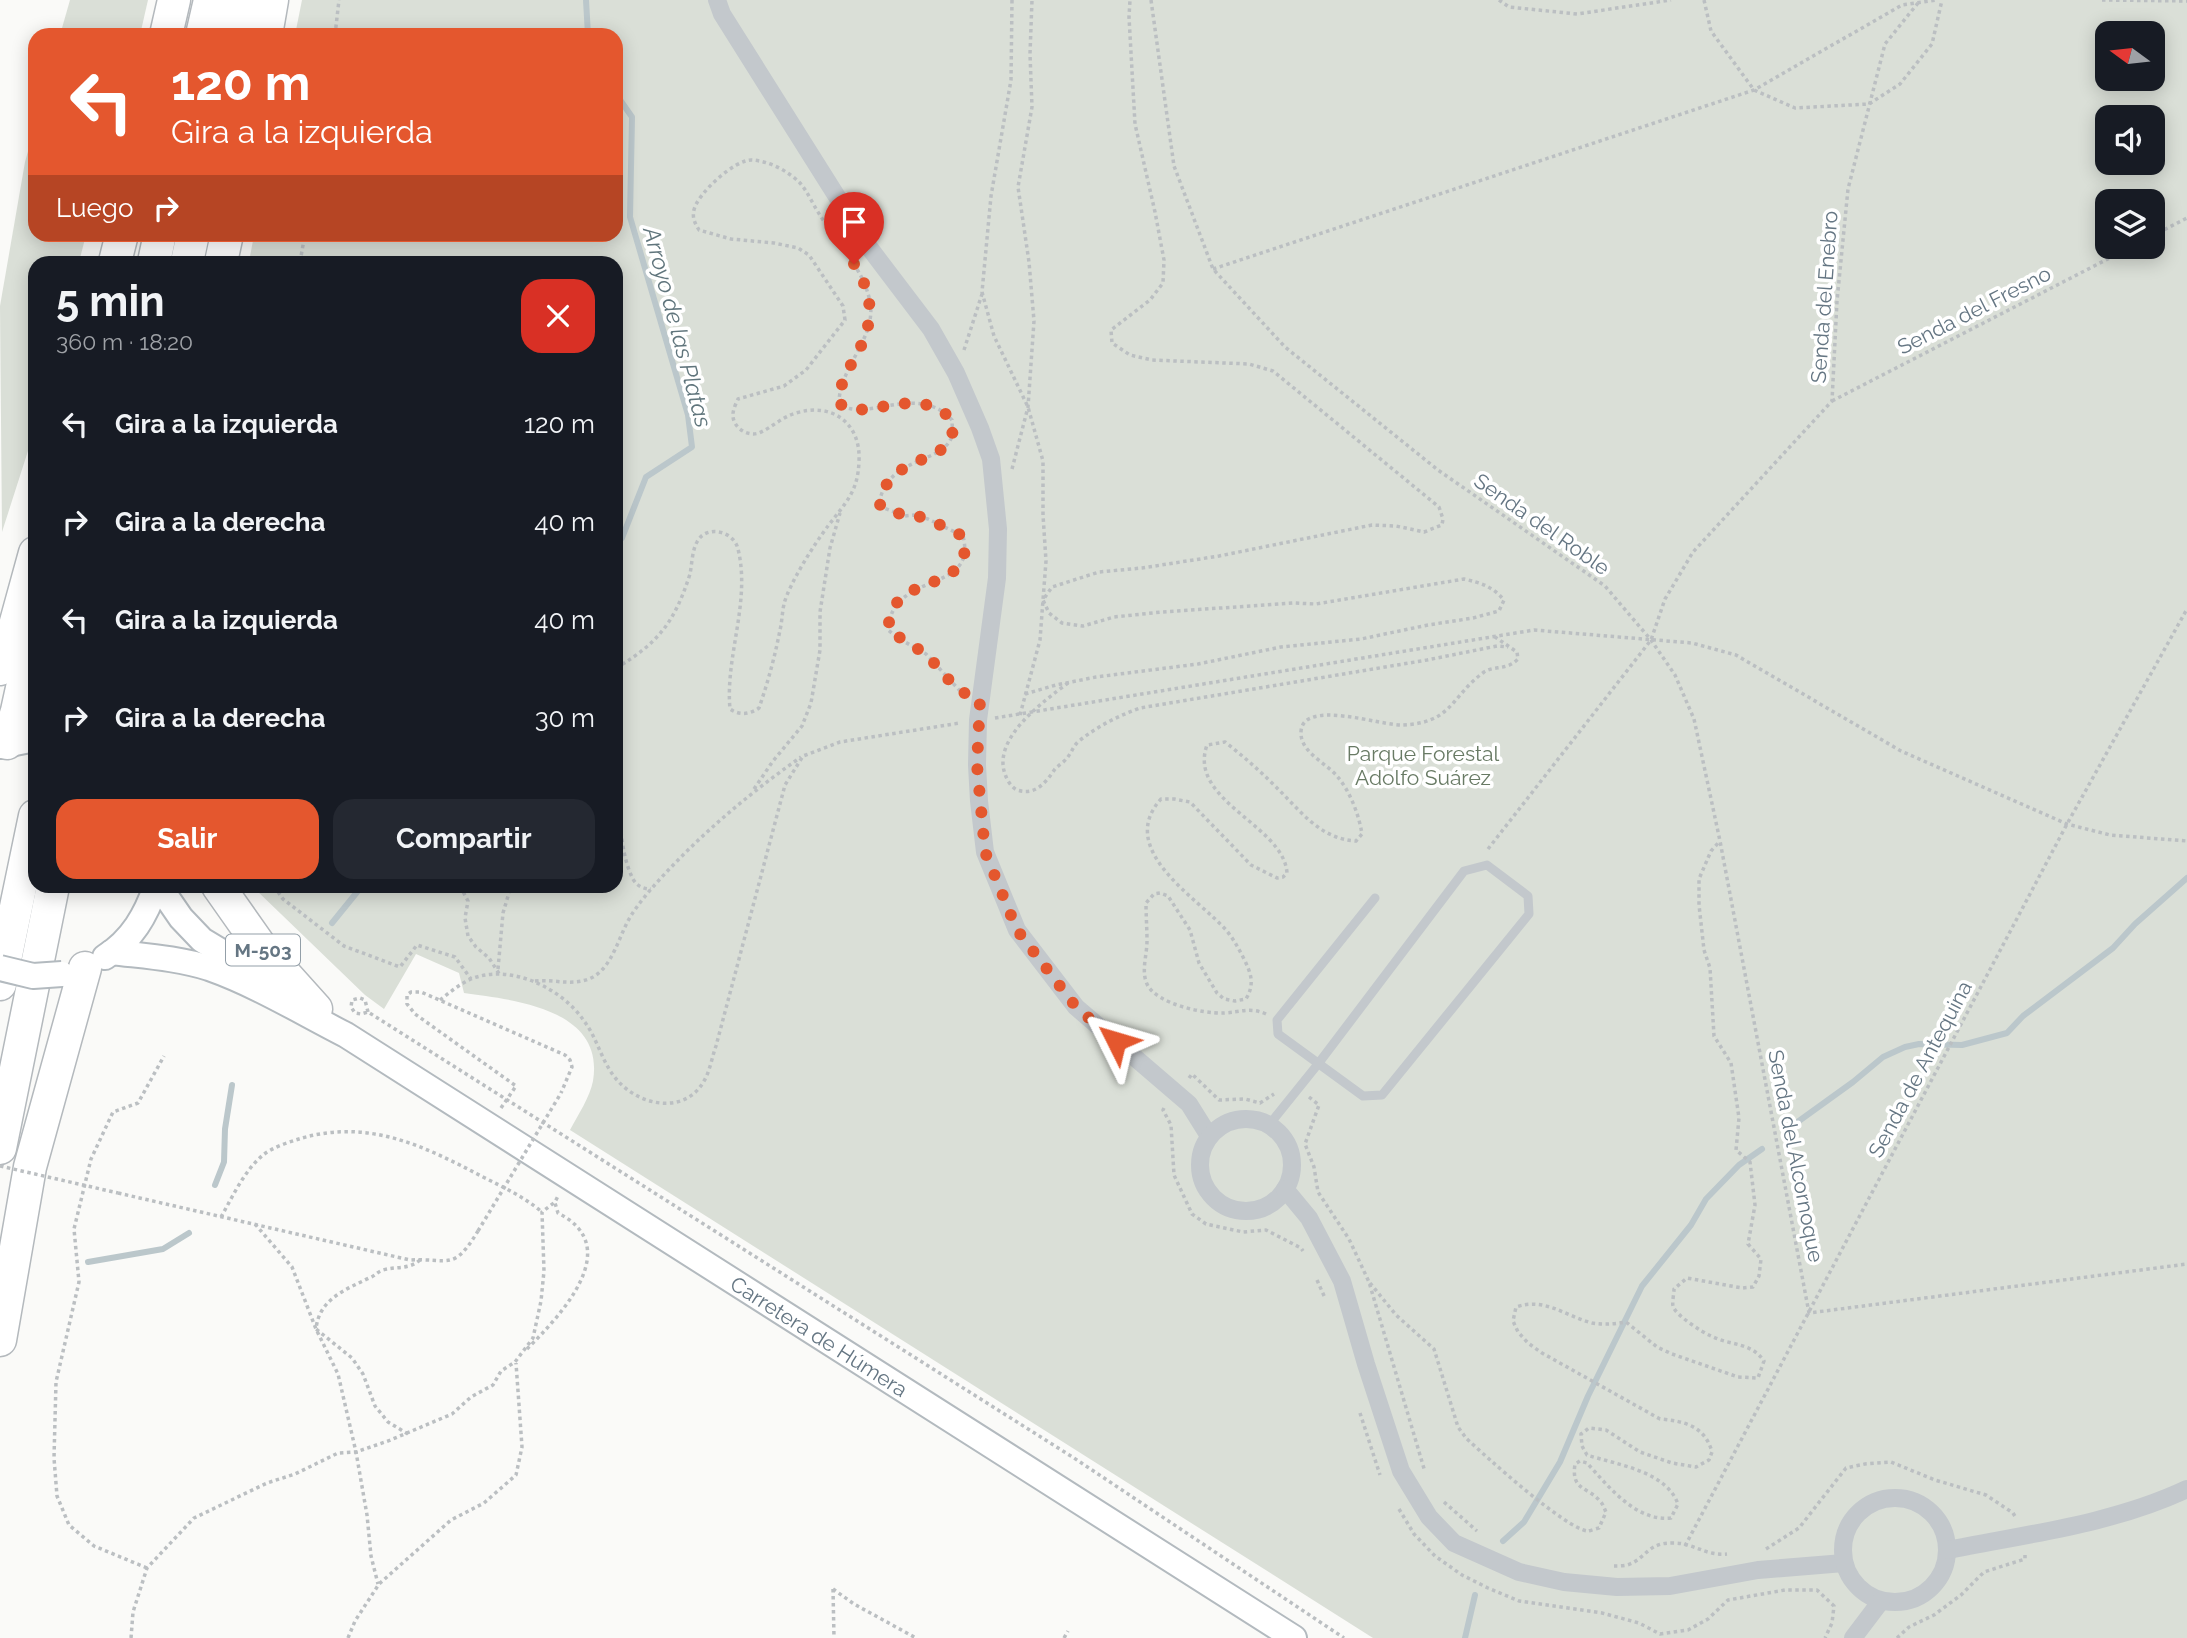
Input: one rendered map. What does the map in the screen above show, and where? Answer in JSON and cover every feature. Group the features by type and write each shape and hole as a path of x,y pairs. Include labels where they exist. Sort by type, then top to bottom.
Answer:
{"highway":[{"path":"168,28 174,0"},
{"path":"204,28 210,0"},
{"path":"235,28 241,0"},
{"path":"267,28 272,0"},
{"path":"0,669 5,662 28,581"},
{"path":"18,742 18,711 28,663"},
{"path":"0,984 28,850"},
{"path":"0,1148 52,893"},
{"name":"M-503","path":"223,893 263,950 316,1009"},
{"path":"0,1340 30,1167 74,971"}],"main road":[{"path":"0,968 33,976 74,971 112,952 133,933 155,893"},
{"name":"Carretera de Húmera","path":"163,893 181,918 202,940 316,1009 345,1035"},
{"name":"Carretera de Húmera","path":"112,952 174,960 207,968 248,984 345,1035 1294,1638"},
{"path":"1233,1600 1261,1638"}],"street":[{"path":"717,0 722,14 868,246 931,329 956,373 981,428 991,459 996,499 997,578 980,700 977,765 985,852 1017,930 1076,1007 1189,1104 1209,1136"},
{"path":"1237,1119 1254,1119 1269,1125 1283,1137 1290,1154 1291,1172 1285,1189 1272,1202 1256,1210 1235,1210 1216,1201 1202,1182 1199,1158 1209,1136 1222,1125 1237,1119"},
{"path":"1285,1189 1309,1218 1342,1281 1401,1471 1429,1517 1454,1543 1519,1572 1564,1582 1617,1587 1670,1586 1758,1570 1844,1563"},
{"path":"1948,1550 2157,1503 2187,1489"},
{"path":"1897,1498 1912,1500 1926,1508 1945,1534 1948,1550 1945,1566 1938,1580 1927,1592 1905,1601 1881,1601 1857,1587 1844,1563 1844,1539 1854,1517 1866,1506 1897,1498"},
{"path":"1853,1638 1881,1601"}],"lane":[{"path":"1269,1125 1318,1064 1464,871 1487,865 1528,896 1529,914 1381,1095 1363,1096 1318,1064 1279,1034 1277,1020 1375,898"}],"path":[{"path":"336,28 339,0"},
{"path":"956,373 982,292 991,196 1011,80 1012,0"},
{"path":"996,499 1009,480 1028,407 1034,321 1018,187 1032,107 1032,0"},
{"path":"1043,600 1052,587 1099,572 1219,556 1372,525 1396,526 1424,532 1442,525 1443,519 1439,507 1273,372 1249,364 1152,360 1130,355 1112,342 1111,330 1150,300 1163,283 1164,260 1156,212 1135,124 1130,0"},
{"name":"Senda del Roble","path":"1152,0 1174,166 1213,269 1285,346 1438,470 1605,586 1651,640"},
{"path":"1499,0 1509,7 1577,14 1671,0"},
{"path":"1704,0 1711,31 1754,90 1795,108 1869,104 1900,84 1933,44 1942,0"},
{"path":"1213,269 1754,90 1902,5 1937,0"},
{"path":"2102,0 2187,1"},
{"name":"Senda del Enebro","path":"1488,849 1651,640 1665,599 1693,552 1832,401 1847,189 1885,44 1918,3"},
{"path":"753,791 802,726 811,704 820,650 820,612 828,559 841,512 858,481 860,456 856,436 848,423 833,413 816,410 797,413 757,434 744,432 736,425 733,415 738,399 784,386 806,370 845,320 843,306 809,255 798,247 732,239 699,230 693,220 694,208 704,192 725,172 748,161 769,164 785,171 801,184 864,280 871,304 869,316 860,349 839,391 839,403 851,410 914,402 944,410 952,420 953,435 947,445 890,479 881,491 880,506 905,516 914,515 928,519 953,530 963,536 966,548 956,570 934,584 919,587 901,597 889,617 888,630 926,654 958,690 980,700"},
{"path":"2165,229 2187,218"},
{"name":"Senda del Fresno","path":"1832,401 2108,259"},
{"path":"982,292 994,336 1028,407 1043,461 1046,561 1040,640 1020,715"},
{"path":"623,663 660,636 670,621 689,575 697,542 705,535 720,531 731,536 738,546 741,573 730,709 736,713 752,713 760,708 781,628 784,603 798,573 828,526 841,512"},
{"path":"1026,694 1069,682 1198,664 1281,647 1361,639 1473,618 1499,611 1504,600 1497,591 1485,584 1464,579 1316,604 1294,603 1162,612 1114,617 1083,626 1062,623 1049,613 1043,600"},
{"name":"Senda de Antequina","path":"1685,1546 2067,824 2187,609"},
{"path":"1277,1020 1254,1009 1224,1013 1191,1009 1171,1003 1147,986 1144,973 1146,903 1154,894 1160,893 1168,896 1191,930 1199,963 1217,993 1224,999 1246,999 1250,992 1252,974 1227,932 1163,870 1149,840 1147,824 1151,810 1161,799 1190,802 1251,865 1277,878 1283,877 1287,873 1286,863 1279,853 1229,803 1205,771 1203,755 1208,745 1225,742 1247,759 1311,822 1328,835 1356,841 1362,834 1359,818 1338,777 1303,743 1300,731 1304,722 1311,716 1324,715 1350,716 1399,725 1441,716 1487,670 1510,666 1518,659 1517,652 1495,637"},
{"path":"1651,640 1692,643 1735,655 1901,751 2067,824 2110,835 2187,841"},
{"name":"Senda del Alcornoque","path":"1651,640 1675,675 1694,719 1720,841 1809,1313"},
{"path":"1069,682 1022,720 1004,752 1005,777 1014,789 1027,792 1045,784 1057,766 1068,758 1073,746 1117,717 1140,708 1497,646 1510,648"},
{"path":"534,981 554,979 576,984 595,976 608,963 632,914 651,889 753,791 803,756"},
{"path":"623,837 634,881 643,888 651,889"},
{"path":"1369,1282 1396,1315 1434,1349 1458,1427 1466,1438 1538,1499 1577,1527 1588,1531 1599,1528 1605,1512 1600,1501 1579,1487 1574,1472 1575,1464 1580,1461 1587,1463 1620,1498 1647,1515 1671,1518 1678,1504 1670,1489 1657,1478 1587,1455 1582,1446 1581,1434 1589,1428 1606,1430 1640,1452 1672,1463 1696,1467 1709,1460 1712,1452 1703,1434 1692,1425 1678,1420 1660,1419 1542,1353 1523,1338 1513,1321 1516,1307 1527,1303 1541,1304 1591,1322 1607,1325 1626,1322 1657,1348 1738,1377 1758,1377 1763,1370 1765,1361 1757,1350 1711,1336 1682,1319 1673,1306 1674,1289 1687,1278 1742,1288 1753,1287 1759,1276 1761,1259 1748,1244 1755,1205 1750,1162 1736,1150 1739,1118 1731,1063 1714,1037 1710,968 1700,928 1699,879 1711,851 1720,841"},
{"path":"279,893 344,946 400,967 417,945 455,957 471,979"},
{"path":"464,893 468,901 465,918 468,936 489,958 499,975 497,965 503,913 509,893"},
{"path":"0,1166 410,1260 436,1262 453,1259 467,1248 561,1093 572,1067 565,1055 425,993 411,992 407,995 407,1004 415,1014 516,1086 501,1108"},
{"path":"368,1012 355,1013 351,1007 352,1000 365,1000 368,1012 1074,1458 1344,1638"},
{"path":"147,1568 94,1546 69,1525 57,1496 54,1458 56,1395 79,1282 74,1228 91,1159 113,1112 138,1102 164,1056"},
{"path":"1307,1258 1301,1248 1266,1230 1243,1232 1206,1224 1192,1213 1174,1175 1171,1125 1163,1110 1192,1074 1219,1100 1245,1099 1260,1103 1290,1083 1319,1104 1305,1144 1314,1167 1318,1192 1349,1239 1369,1282 1426,1474"},
{"path":"221,1217 243,1178 264,1154 290,1142 324,1132 356,1131 389,1136 443,1156 524,1197 542,1212 544,1271 541,1301 533,1338 516,1362 522,1447 516,1475 484,1503 451,1520 379,1584 355,1621 348,1638"},
{"path":"542,1212 555,1202 559,1195"},
{"path":"131,1638 133,1612 147,1568 194,1518 338,1453 356,1452 408,1434 452,1414 471,1397 493,1385 501,1371 516,1362 577,1291 587,1271 586,1247 581,1229 573,1220 558,1213 555,1202"},
{"path":"255,1224 292,1267 316,1329 338,1374 356,1452 371,1556 379,1584"},
{"path":"316,1329 320,1312 332,1297 379,1271 404,1268 421,1259"},
{"path":"1809,1313 2187,1264"},
{"path":"1317,1278 1326,1300"},
{"path":"316,1329 352,1359 363,1374 375,1405 388,1422 408,1434"},
{"path":"1357,1403 1381,1478"},
{"path":"1765,1550 1799,1528 1846,1468 1865,1464 1891,1462 1935,1480 1986,1495 2013,1513 2024,1535 2025,1559 1984,1572 1961,1595 1934,1615 1909,1627 1897,1638"},
{"path":"1441,1499 1478,1532"},
{"path":"1394,1500 1414,1534 1435,1556 1462,1575 1519,1601 1602,1613 1639,1623 1660,1634 1688,1630 1707,1619 1728,1600 1785,1590 1817,1590 1834,1606 1832,1623 1825,1638"},
{"path":"1612,1566 1631,1564 1654,1546 1675,1543 1712,1555 1734,1554"},
{"path":"834,1638 833,1589 854,1604 916,1638"},
{"path":"1064,1638 1068,1631"}],"green space":[{"path":"70,0 148,0 142,28 62,28"},
{"name":"Parque Forestal Adolfo Suárez","path":"302,0 2187,0 2187,1638 1373,1638 570,1130 587,1100 593,1081 593,1057 585,1038 571,1023 530,1005 464,993 459,973 416,954 384,1009 365,995 259,893 623,893 623,256 250,256 253,242 623,242 623,28 296,28"},
{"path":"28,151 28,242 84,242 81,256 28,256 28,451 2,532 0,306"}],"waterway":[{"name":"Arroyo de las Platas","path":"586,0 588,28"},
{"name":"Arroyo de las Platas","path":"623,104 632,117 630,217 688,415 692,447 646,477 623,535"},
{"path":"1785,1131 1883,1057 1905,1047 1919,1044 1962,1045 2007,1033 2023,1016 2113,948 2135,924 2187,878"},
{"name":"Arroyo de las Platas","path":"332,923 356,893"},
{"name":"Arroyo de las Platas","path":"215,1185 224,1162 225,1129 232,1085"},
{"path":"1503,1541 1524,1522 1560,1462 1588,1396 1642,1286 1691,1225 1706,1199 1739,1165 1762,1149"},
{"name":"Arroyo de las Platas","path":"88,1262 163,1249 189,1233"},
{"path":"1465,1638 1475,1595"}],"route":[{"path":"854,264 864,280 871,304 860,349 839,391 839,403 845,409 851,410 914,402 944,410 952,420 953,435 947,445 890,479 881,491 880,506 905,516 914,515 928,519 953,530 963,536 966,548 956,570 934,584 919,587 901,597 889,617 888,630 926,654 958,690 980,700 977,765 985,852 1017,930 1076,1007 1116,1041"}]}
